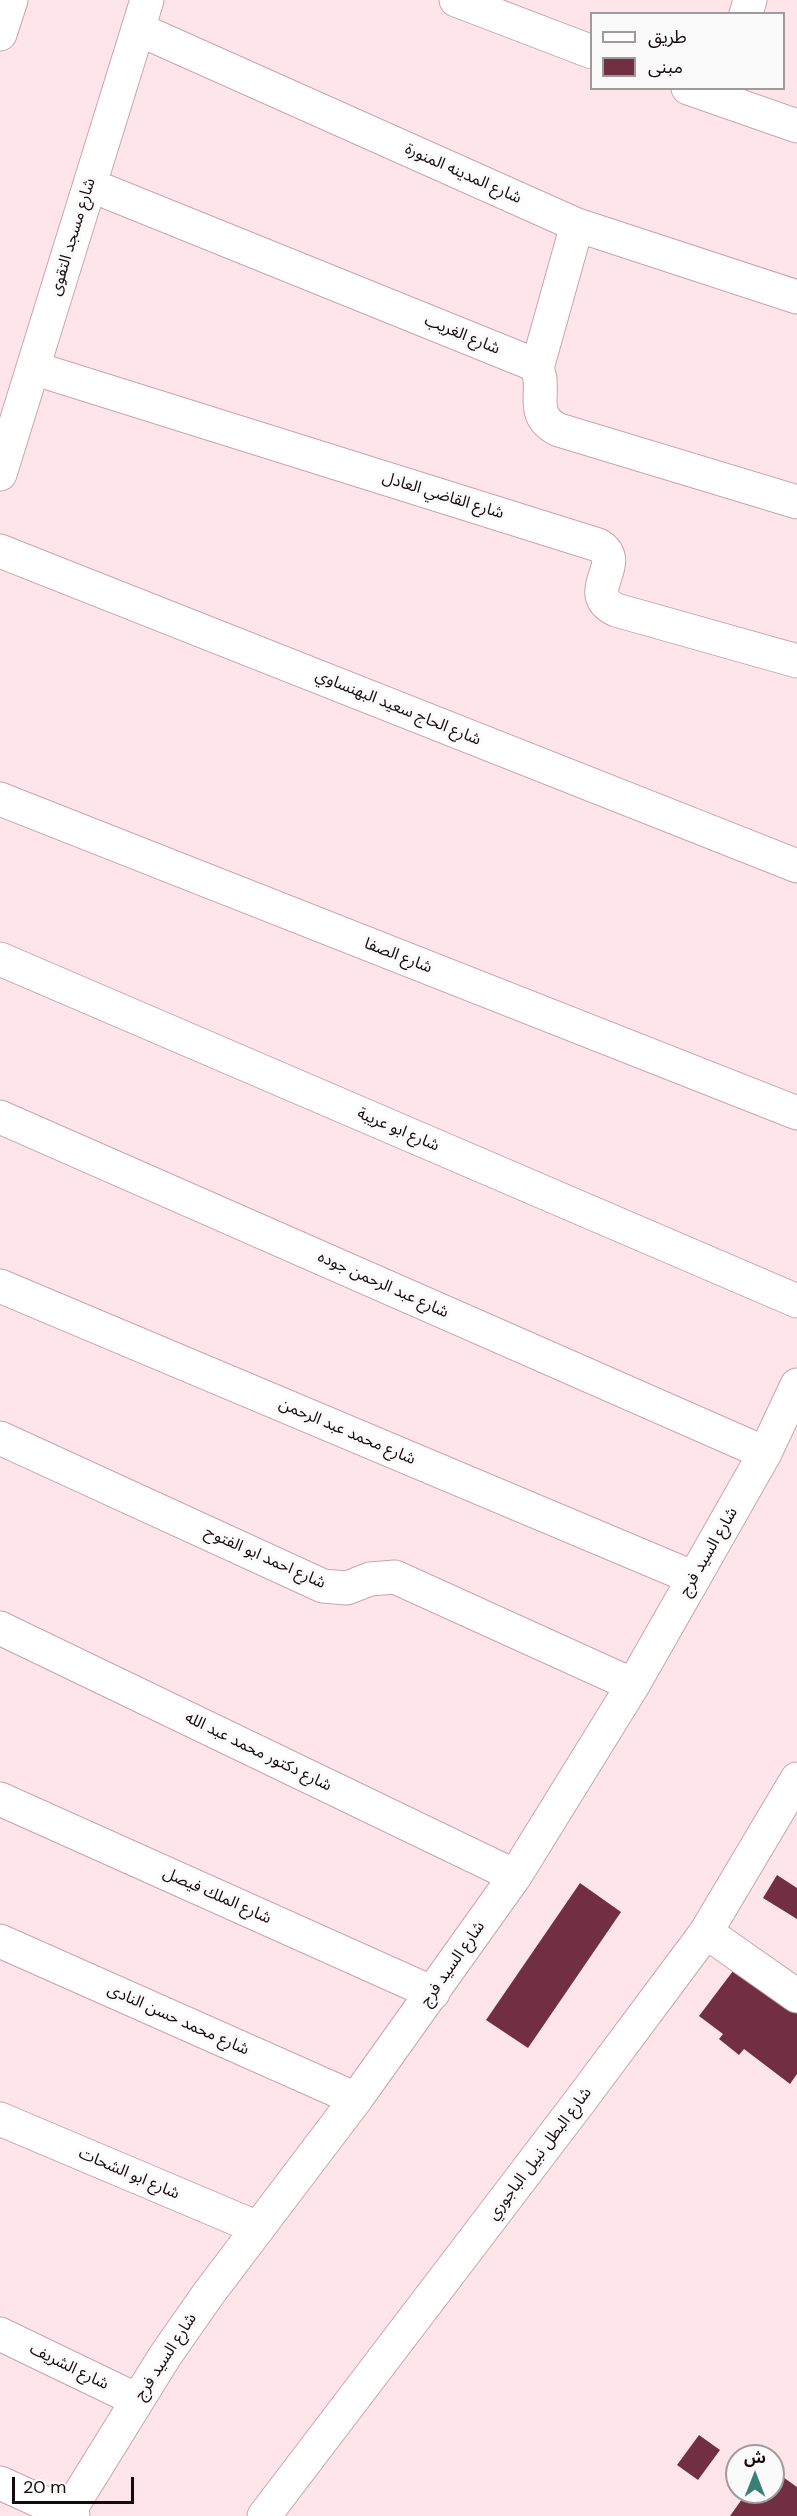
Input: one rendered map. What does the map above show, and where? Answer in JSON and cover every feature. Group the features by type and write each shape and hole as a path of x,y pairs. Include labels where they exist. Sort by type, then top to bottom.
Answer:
{"street":[{"path":"0,34 11,0"},
{"path":"456,0 590,52"},
{"name":"شارع مسجد التقوى","path":"0,474 142,14"},
{"name":"شارع المدينه المنورة","path":"142,14 577,225 797,297"},
{"path":"698,90 723,95 797,126"},
{"name":"شارع الغريب","path":"90,185 529,362 537,368"},
{"path":"577,225 537,368 542,415 552,427 797,502"},
{"name":"شارع القاضي العادل","path":"33,368 598,545 605,549 609,556 601,597 606,606 797,661"},
{"name":"شارع الحاج سعيد البهنساوي","path":"0,551 797,866"},
{"name":"شارع الصفا","path":"0,799 797,1113"},
{"name":"شارع ابو عريبة","path":"0,959 797,1301"},
{"name":"شارع عبد الرحمن جوده","path":"0,1117 765,1453"},
{"name":"شارع محمد عبد الرحمن","path":"0,1286 694,1578"},
{"name":"شارع السيد فرج","path":"69,2515 137,2400 208,2293 356,2099 515,1876 633,1685 765,1453 797,1385"},
{"name":"شارع احمد ابو الفتوح","path":"0,1438 324,1586 347,1588 370,1579 395,1577 633,1685"},
{"name":"شارع دكتور محمد عبد الله","path":"0,1628 515,1876"},
{"name":"شارع البطل نبيل الباجوري","path":"264,2516 706,1932 797,1779"},
{"name":"شارع الملك فيصل","path":"0,1799 433,1993"},
{"path":"706,1932 797,1996"},
{"name":"شارع محمد حسن النادى","path":"0,1941 356,2099"},
{"name":"شارع ابو الشحات","path":"0,2119 258,2228"},
{"name":"شارع الشريف","path":"0,2334 137,2400"},
{"path":"0,2483 69,2515"}],"building":[{"path":"777,1875 797,1888 797,1919 763,1898"},
{"path":"580,1883 621,1912 528,2048 486,2020"},
{"path":"736,1967 797,2013 797,2074 790,2084 744,2049 739,2055 719,2039 723,2034 699,2016"},
{"path":"699,2435 720,2450 698,2480 677,2465"},
{"path":"785,2478 797,2487 797,2516 730,2516 738,2504 785,2504"}]}
